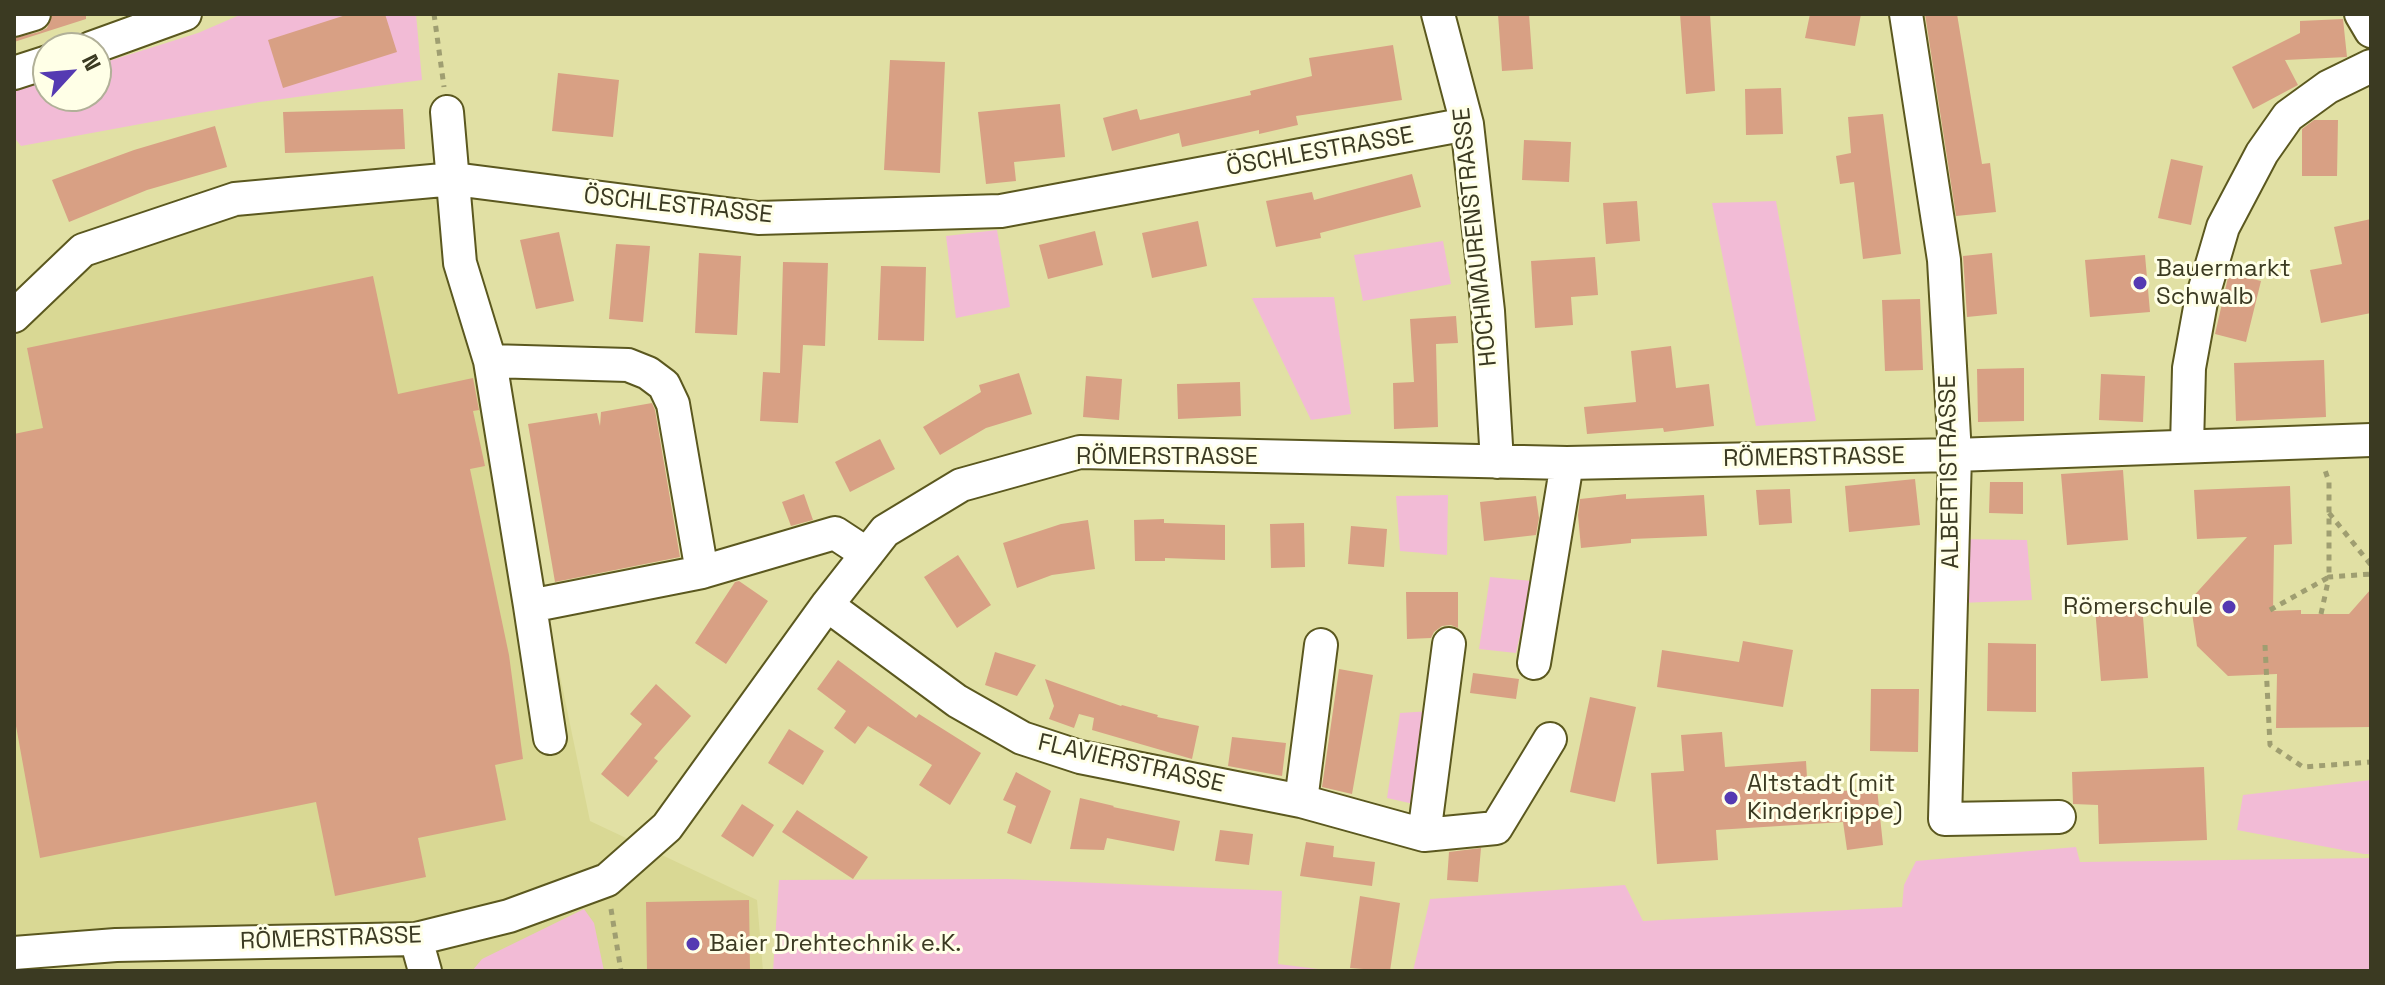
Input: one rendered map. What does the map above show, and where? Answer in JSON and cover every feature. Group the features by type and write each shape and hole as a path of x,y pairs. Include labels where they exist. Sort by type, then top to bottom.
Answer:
{"street":[{"path":"14,20 34,14"},
{"name":"HOCHMAURENSTRASSE","path":"1438,14 1467,124 1488,311 1497,462"},
{"name":"ALBERTISTRASSE","path":"1906,14 1944,260 1955,455 1945,819 2059,817"},
{"path":"2361,14 2371,31"},
{"path":"112,40 181,15"},
{"path":"2187,446 2189,368 2201,302 2223,227 2262,153 2288,116 2328,87 2371,66"},
{"path":"447,112 460,263 490,361 550,738"},
{"name":"ÖSCHLESTRASSE","path":"14,316 83,250 235,199 454,179 758,218 1001,211 1467,124"},
{"path":"490,361 628,365 648,373 664,385 673,404 702,572"},
{"name":"RÖMERSTRASSE","path":"14,953 116,945 416,939 509,916 607,880 667,827 827,605 885,531 961,485 1080,452 1567,463 1955,455 2371,440"},
{"path":"1534,663 1567,463"},
{"path":"530,606 702,572 835,533 867,554"},
{"name":"FLAVIERSTRASSE","path":"827,605 957,701 1022,738 1080,757 1301,801 1424,835"},
{"path":"1449,644 1424,835 1496,828 1550,739"},
{"path":"1301,801 1321,645"},
{"path":"416,939 425,971"}],"path":[{"path":"434,14 447,112"},
{"path":"2316,442 2329,482 2329,577 2321,614"},
{"path":"2329,512 2371,565"},
{"path":"2270,610 2329,577 2371,574"},
{"path":"2265,645 2270,745 2303,767 2371,762"},
{"path":"607,880 621,971"}],"shaded area":[{"path":"242,14 416,14 422,80 260,102 21,146 14,137 14,91 32,85 32,112 112,112 112,60 198,33"},
{"path":"461,196 590,821 757,900 763,971 14,971 14,334 87,262 228,214"},
{"path":"1776,201 1816,421 1756,426 1712,203"},
{"path":"997,230 1010,307 956,318 946,236"},
{"path":"1443,241 1451,284 1363,301 1354,255"},
{"path":"1334,297 1351,414 1311,420 1252,298"},
{"path":"1448,495 1447,555 1400,551 1396,496"},
{"path":"1955,539 2027,540 2032,600 1961,603"},
{"path":"1490,577 1532,581 1516,653 1479,649"},
{"path":"1431,711 1418,805 1387,798 1400,713"},
{"path":"2371,780 2371,854 2237,830 2243,795"},
{"path":"2076,847 2080,862 2371,858 2371,971 1413,971 1430,899 1625,885 1643,921 1902,907 1904,885 1916,861"},
{"path":"1006,879 1282,891 1278,964 1334,971 773,971 779,880"},
{"path":"584,909 594,923 604,971 472,971 482,959"}],"building":[{"path":"52,14 86,14 86,19 39,32 47,28"},
{"path":"349,14 385,14 397,52 283,88 268,40"},
{"path":"1498,14 1529,14 1533,69 1502,71"},
{"path":"1680,14 1710,14 1715,91 1686,94"},
{"path":"1810,14 1861,14 1855,46 1805,38"},
{"path":"1925,14 1957,14 1982,164 1990,163 1996,212 1956,216"},
{"path":"2343,19 2347,57 2285,60 2298,85 2253,109 2232,67 2300,33 2300,21"},
{"path":"32,34 14,42 14,38"},
{"path":"1393,45 1402,100 1296,116 1298,125 1259,134 1259,130 1182,147 1179,133 1112,151 1103,118 1137,109 1140,120 1251,95 1250,91 1312,76 1309,58"},
{"path":"890,60 945,62 940,173 884,170"},
{"path":"558,73 619,80 613,137 552,131"},
{"path":"1781,88 1783,134 1746,135 1745,89"},
{"path":"1060,104 1065,157 1014,162 1016,181 986,184 978,112"},
{"path":"403,109 405,149 285,153 283,112"},
{"path":"1883,114 1901,254 1863,259 1854,182 1840,184 1836,156 1851,153 1848,117"},
{"path":"2314,120 2338,120 2337,176 2302,176 2302,129"},
{"path":"215,126 227,167 147,190 69,222 52,180 134,150"},
{"path":"1524,140 1571,142 1569,182 1522,180"},
{"path":"2171,159 2203,166 2191,225 2158,218"},
{"path":"1412,174 1421,207 1320,233 1321,238 1276,247 1266,201 1312,192 1314,200"},
{"path":"1637,201 1640,241 1606,244 1603,203"},
{"path":"2371,219 2371,313 2321,323 2310,270 2342,264 2334,227"},
{"path":"1198,221 1207,266 1152,278 1142,233"},
{"path":"1095,231 1103,265 1048,279 1039,245"},
{"path":"559,232 574,301 536,309 520,240"},
{"path":"616,244 650,246 643,322 609,319"},
{"path":"699,253 741,256 737,335 695,333"},
{"path":"1992,253 1997,314 1967,317 1963,256"},
{"path":"2145,255 2150,312 2090,317 2085,260"},
{"path":"1595,257 1598,295 1571,297 1573,325 1535,328 1531,261"},
{"path":"783,262 828,263 825,346 803,345 798,423 760,421 763,372 780,373"},
{"path":"881,266 926,267 924,341 878,340"},
{"path":"2229,273 2261,281 2246,342 2215,334"},
{"path":"373,276 398,394 473,378 479,410 473,411 485,466 470,469 509,655 523,759 495,765 506,820 418,838 426,877 335,896 316,802 40,858 14,715 14,434 43,428 27,348"},
{"path":"1920,299 1923,370 1885,371 1882,300"},
{"path":"1456,316 1458,343 1436,344 1438,427 1394,429 1393,383 1414,382 1410,319"},
{"path":"1671,346 1676,388 1709,384 1714,426 1664,432 1663,428 1587,434 1584,407 1636,402 1631,351"},
{"path":"2324,360 2326,417 2236,421 2234,363"},
{"path":"2024,368 2024,421 1978,422 1977,369"},
{"path":"1019,373 1032,414 986,428 940,455 923,427 981,392 979,385"},
{"path":"2101,374 2145,376 2143,422 2099,420"},
{"path":"1086,376 1122,379 1119,420 1083,417"},
{"path":"1240,382 1241,416 1178,419 1177,384"},
{"path":"652,403 680,557 555,582 528,424 597,413 600,426 601,412"},
{"path":"880,439 895,469 850,492 835,462"},
{"path":"2123,470 2128,540 2067,545 2061,474"},
{"path":"1915,479 1920,525 1849,532 1845,486"},
{"path":"1990,482 2023,482 2023,514 1989,513"},
{"name":"Römerschule","path":"2290,486 2292,544 2274,545 2273,611 2349,614 2371,589 2371,727 2276,728 2277,674 2228,676 2197,646 2190,600 2247,537 2197,539 2194,490"},
{"path":"1790,489 1792,523 1759,525 1756,490"},
{"path":"804,494 813,520 791,526 782,502"},
{"path":"1626,494 1626,499 1704,495 1707,536 1631,539 1631,543 1581,548 1580,499"},
{"path":"1536,496 1539,518 1536,535 1484,541 1480,502"},
{"path":"1164,519 1164,523 1225,525 1225,560 1165,558 1165,561 1135,561 1134,520"},
{"path":"1088,520 1095,569 1052,575 1017,588 1003,543 1061,524"},
{"path":"1304,523 1305,567 1271,568 1270,524"},
{"path":"1351,526 1387,529 1384,567 1348,564"},
{"path":"958,555 991,605 957,628 924,577"},
{"path":"739,581 768,601 726,664 695,643 735,582"},
{"path":"1406,592 1458,592 1458,628 1442,626 1431,638 1407,639"},
{"path":"2142,605 2148,678 2101,681 2095,608"},
{"path":"1743,641 1793,650 1783,707 1657,687 1662,650 1739,662"},
{"path":"1988,643 2036,644 2036,712 1987,711"},
{"path":"995,652 1036,665 1017,696 985,685"},
{"path":"838,660 916,718 919,714 981,753 950,805 919,785 932,765 868,726 855,744 834,728 846,711 817,689"},
{"path":"1339,669 1373,675 1352,794 1322,787"},
{"path":"1473,673 1519,679 1516,699 1470,693"},
{"path":"1045,679 1157,717 1199,726 1192,759 1092,730 1094,718 1079,714 1074,728 1049,719 1054,706"},
{"path":"656,684 691,716 654,758 658,761 628,797 601,774 642,724 630,714"},
{"path":"1871,689 1919,689 1918,752 1870,751"},
{"path":"1590,697 1636,707 1615,802 1570,792"},
{"path":"789,729 824,751 803,785 768,763"},
{"name":"Altstadt (mit Kinderkrippe)","path":"1722,732 1725,767 1806,761 1808,794 1877,788 1883,845 1847,850 1843,822 1716,830 1718,860 1657,864 1651,773 1684,771 1681,735"},
{"path":"1232,737 1286,743 1282,776 1228,766"},
{"path":"2204,767 2207,840 2099,844 2098,805 2073,804 2072,772"},
{"path":"1016,772 1051,791 1031,844 1007,833 1016,806 1003,800"},
{"path":"1080,798 1180,821 1174,851 1107,838 1104,850 1070,849"},
{"path":"742,804 774,825 753,857 721,836"},
{"path":"797,810 868,857 853,879 782,832"},
{"path":"1220,830 1253,834 1249,865 1215,861"},
{"path":"1306,842 1334,846 1333,857 1375,862 1372,886 1300,876"},
{"path":"1481,848 1478,882 1447,880 1449,852"},
{"path":"1360,896 1400,903 1390,971 1350,968"},
{"path":"749,900 750,971 647,971 646,902"}],"place":[{"name":"Bauermarkt Schwalb","path":"2140,283"},
{"name":"Römerschule","path":"2229,607"},
{"name":"Altstadt (mit Kinderkrippe)","path":"1731,798"},
{"name":"Baier Drehtechnik e.K.","path":"693,944"}]}
